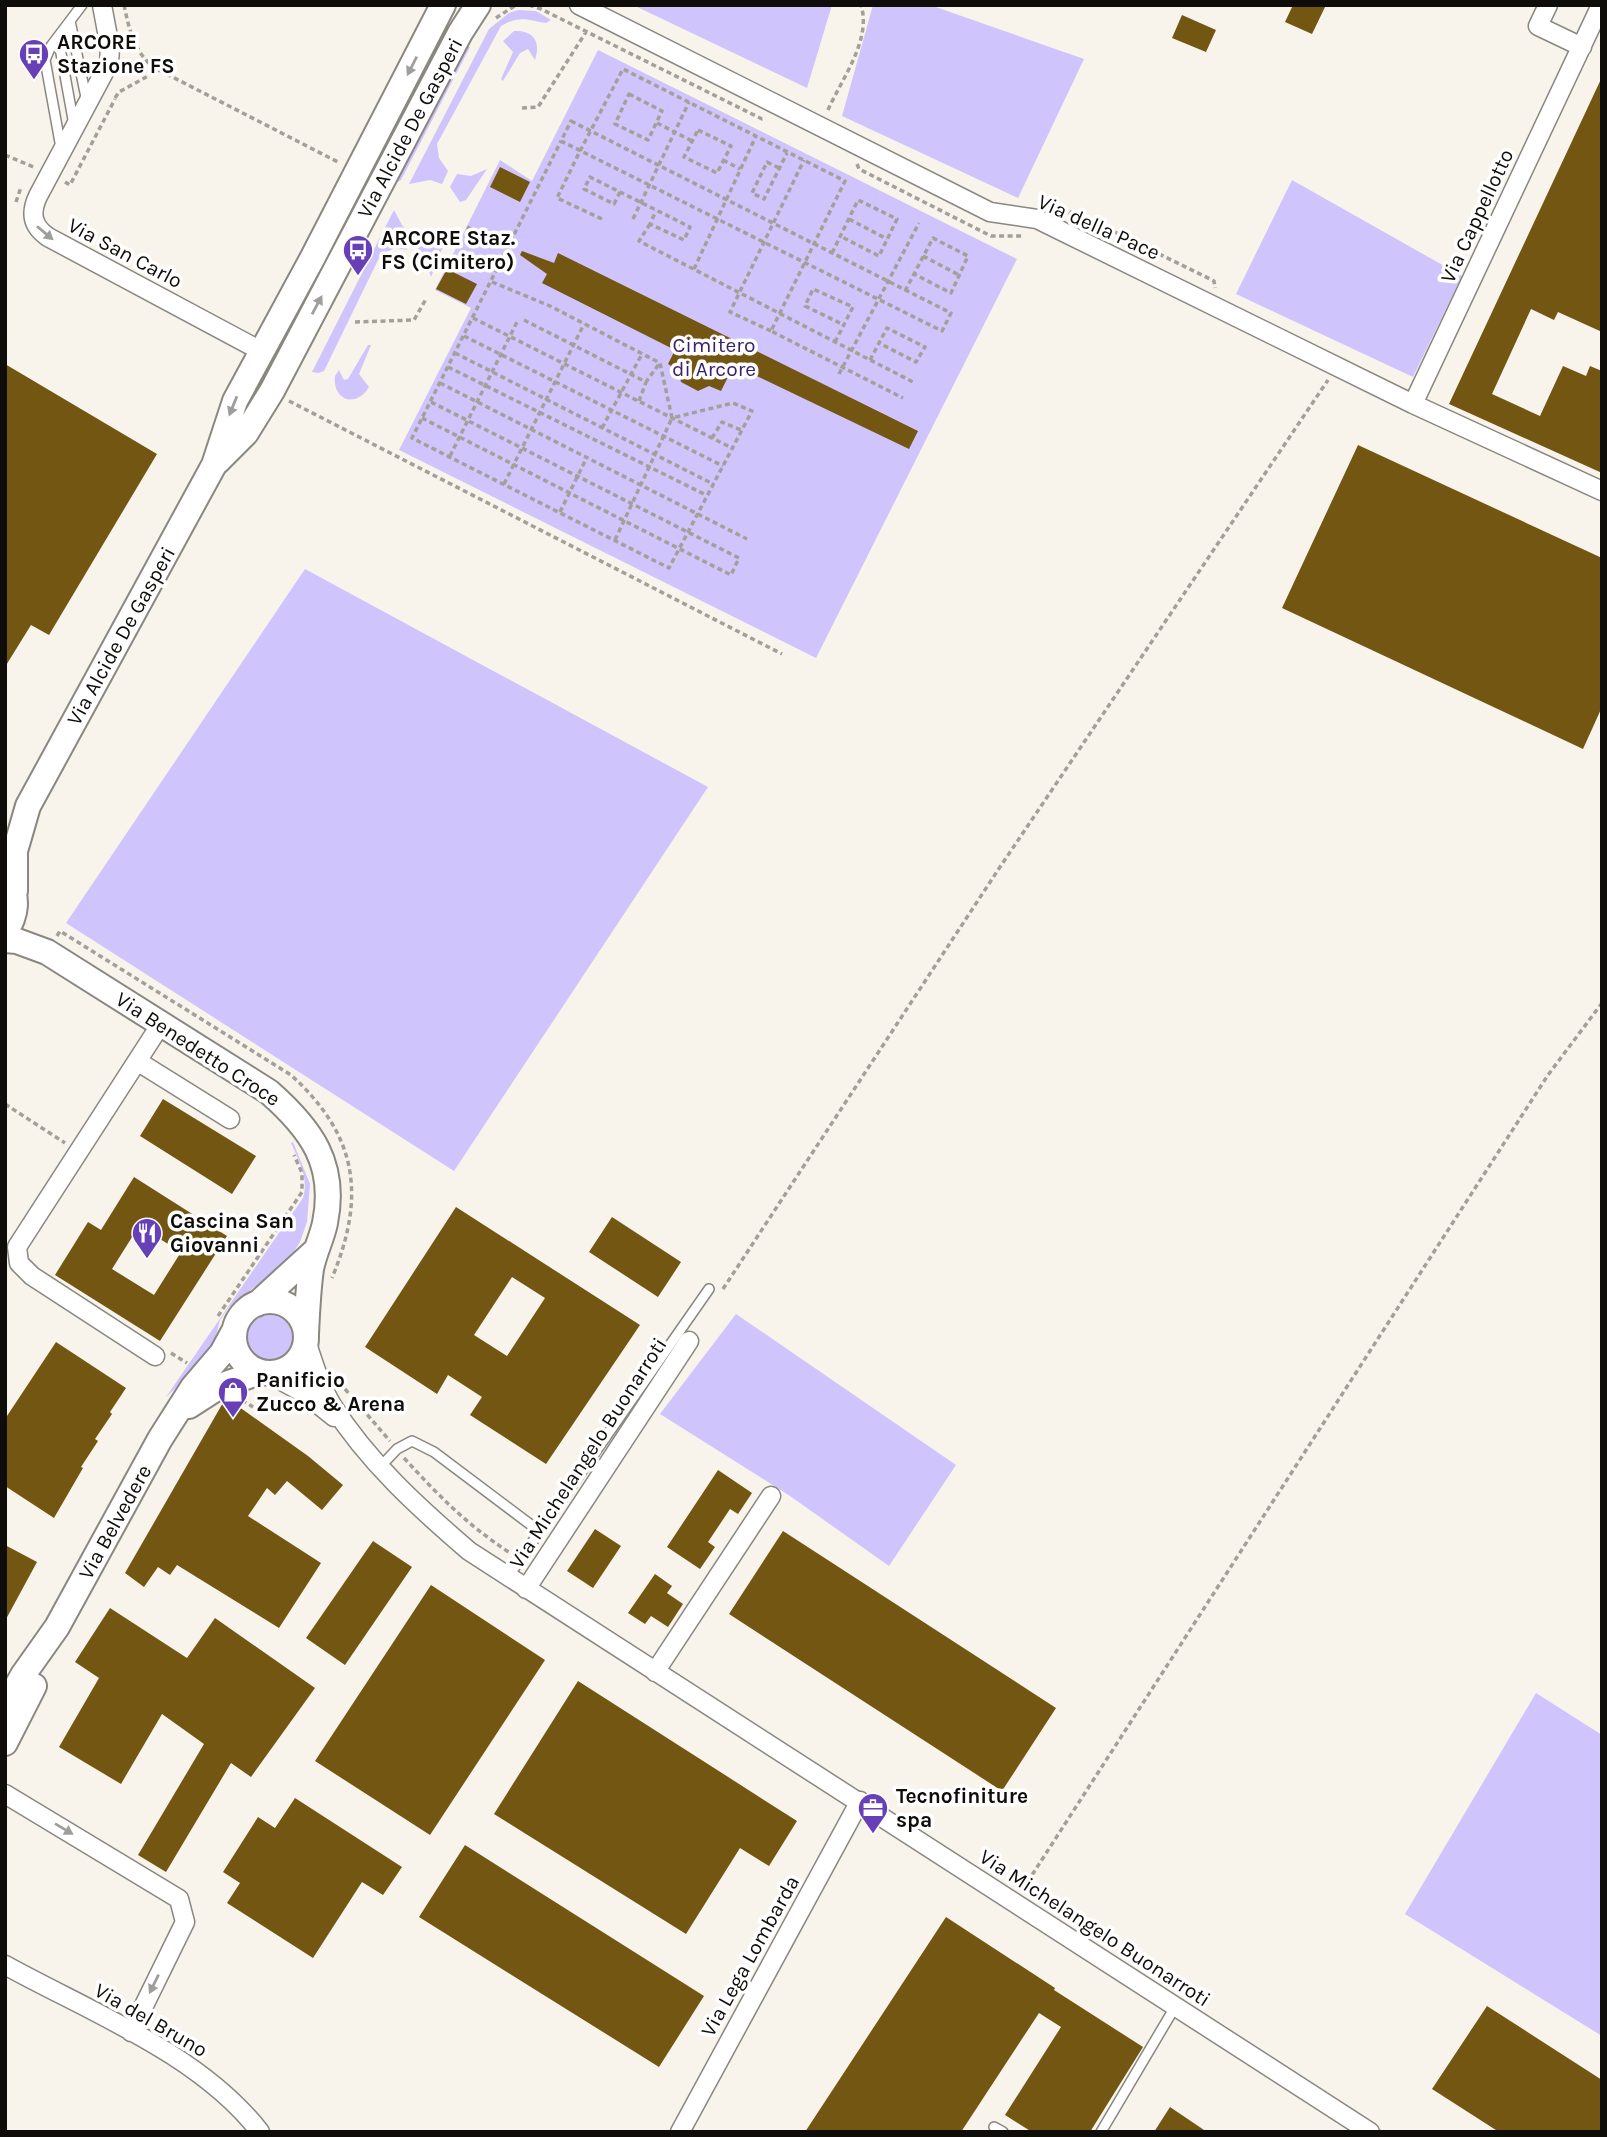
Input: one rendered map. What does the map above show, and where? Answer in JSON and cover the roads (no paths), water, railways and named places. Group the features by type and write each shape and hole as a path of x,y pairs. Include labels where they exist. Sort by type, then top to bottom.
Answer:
{"street":[{"name":"Via San Carlo","path":"102,5 109,63 61,152 33,210 33,219 40,231 261,351"},
{"name":"Via Alcide De Gasperi","path":"12,889 15,851 28,806 215,465 235,401 443,5"},
{"name":"Via Alcide De Gasperi","path":"215,465 246,433 272,391 460,33 478,5"},
{"name":"Via della Pace","path":"579,5 990,212 1037,219 1413,404 1602,491"},
{"path":"1548,5 1538,26 1582,47"},
{"name":"Via Cappellotto","path":"1413,404 1601,5"},
{"name":"Via Alcide De Gasperi","path":"5,830 28,806"},
{"path":"5,933 14,918 12,889"},
{"name":"Via Benedetto Croce","path":"12,889 29,928 47,952"},
{"name":"Via Benedetto Croce","path":"5,940 17,941 47,952 269,1093 296,1115 317,1145 328,1180 325,1223 316,1250 309,1289 306,1337"},
{"path":"155,1356 32,1276 19,1264 17,1247 161,1024"},
{"path":"137,1061 230,1119"},
{"path":"257,1304 275,1302 288,1306 299,1317 306,1337 302,1354 292,1366 279,1372 264,1372 247,1365 238,1354 226,1324 257,1304 316,1250"},
{"name":"Via Belvedere","path":"5,1707 23,1675 57,1627 160,1439 193,1387 222,1353 226,1324"},
{"name":"Via Michelangelo Buonarroti","path":"306,1337 331,1403 350,1431 413,1502 469,1551 1370,2132"},
{"name":"Via Michelangelo Buonarroti","path":"526,1589 689,1341"},
{"name":"Via Michelangelo Buonarroti","path":"264,1372 304,1393 350,1431"},
{"name":"Via Belvedere","path":"175,1418 211,1390 264,1372"},
{"path":"655,1672 771,1496"},
{"name":"Via Belvedere","path":"5,1743 40,1676 57,1627"},
{"path":"5,1794 179,1899 185,1922 131,2032"},
{"name":"Via Lega Lombarda","path":"680,2132 860,1801"},
{"name":"Via del Bruno","path":"5,1965 131,2032 220,2090 260,2132"}],"lane":[{"path":"61,152 45,60 47,52 82,5"},
{"path":"70,21 91,97"},
{"path":"58,37 75,127"},
{"path":"261,351 285,365"},
{"path":"508,1577 709,1289"},
{"path":"381,1466 397,1449 412,1441 434,1451 539,1531"},
{"path":"1101,2132 1175,2007"},
{"path":"994,2127 1003,2132"}],"place":[{"name":"ARCORE Stazione FS","path":"34,81"},
{"name":"ARCORE Staz. FS (Cimitero)","path":"358,277"},
{"name":"Cascina San Giovanni","path":"147,1260"},
{"name":"Panificio Zucco & Arena","path":"233,1419"},
{"name":"Tecnofiniture spa","path":"873,1835"}],"park label":[{"name":"Cimitero di Arcore","path":"714,357"}]}
